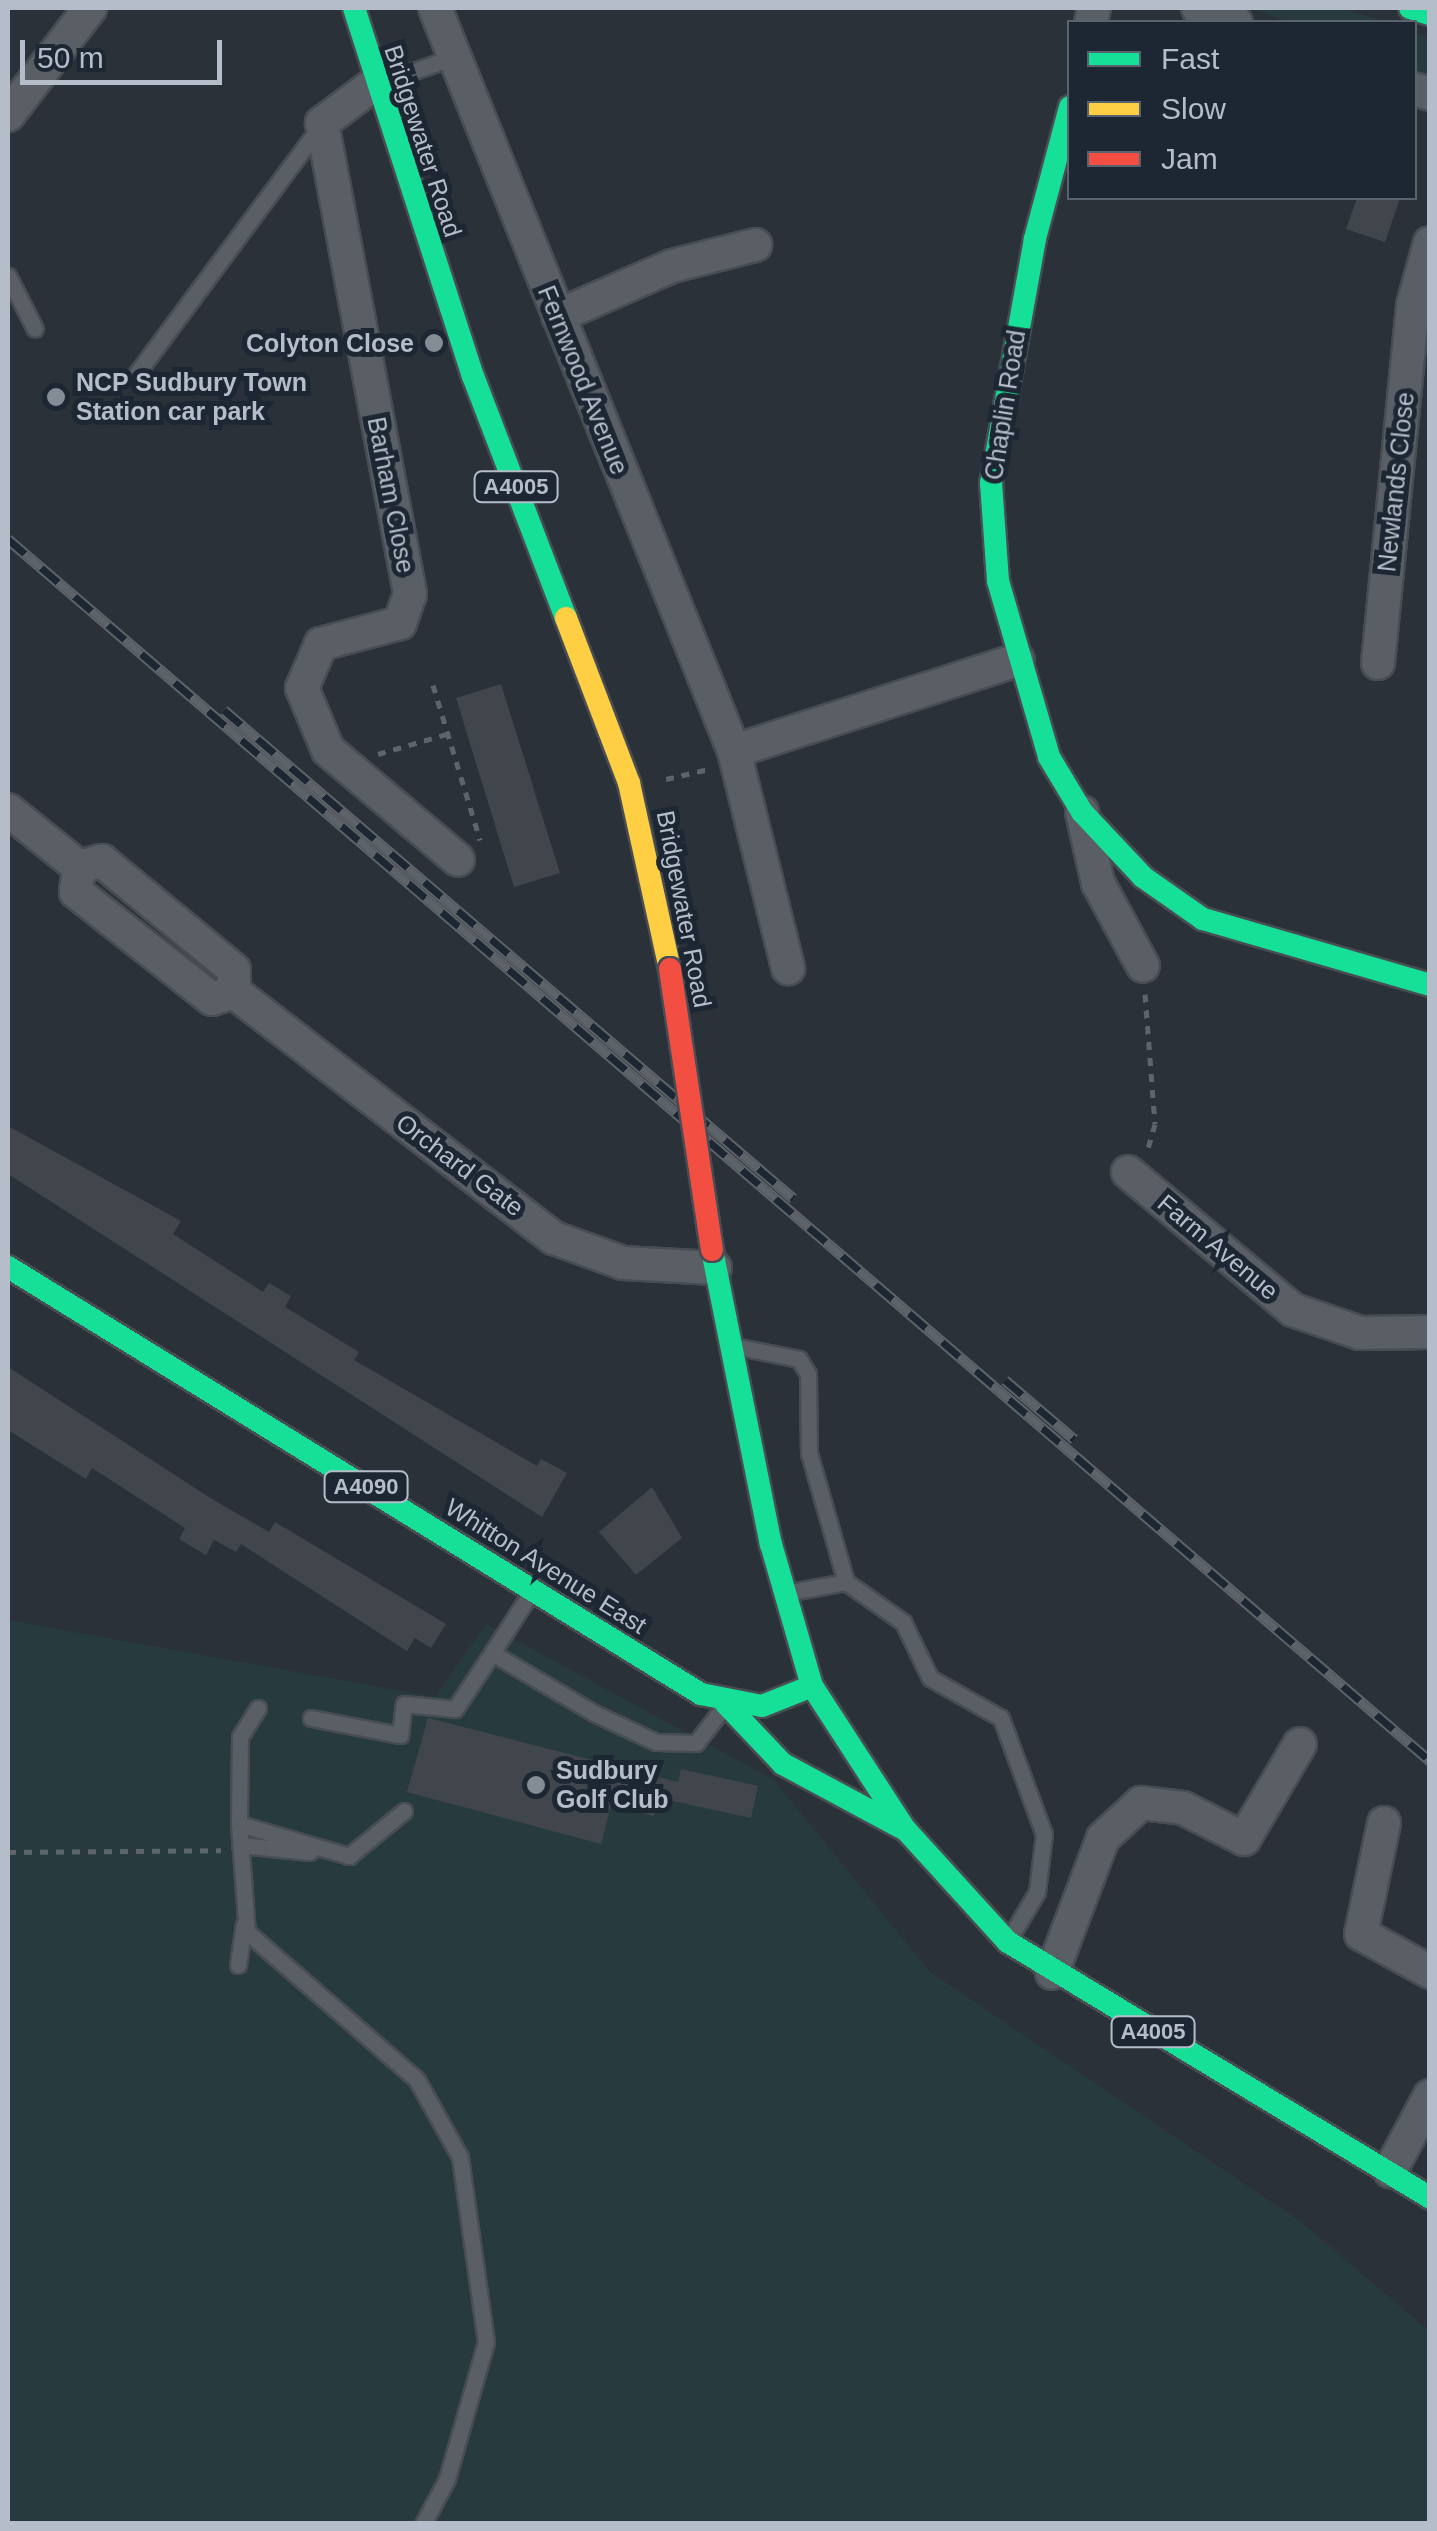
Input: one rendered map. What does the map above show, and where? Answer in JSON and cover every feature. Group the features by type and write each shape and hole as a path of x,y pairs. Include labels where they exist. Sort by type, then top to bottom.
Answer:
{"main road":[{"name":"Bridgewater Road","path":"354,8 373,85 629,783 670,968 727,1345 785,1594 812,1686 904,1829 1008,1942 1052,1973 1430,2198"},
{"path":"1410,8 1430,14"},
{"name":"Chaplin Road","path":"1067,119 1019,314 991,484 998,581 1049,757 1082,812 1143,876 1203,919 1430,985"},
{"name":"Whitton Avenue East","path":"8,1267 726,1704"},
{"path":"726,1704 762,1706 812,1686"},
{"name":"Bridgewater Road","path":"726,1704 782,1764 904,1829"}],"street":[{"path":"8,115 90,8"},
{"name":"Fernwood Avenue","path":"436,8 734,751 788,968"},
{"path":"1198,8 1231,20"},
{"path":"322,124 373,85"},
{"name":"Barham Close","path":"322,124 410,594 400,623 321,644 302,688 328,750 472,858"},
{"name":"Newlands Close","path":"1378,663 1413,305 1430,244"},
{"path":"558,316 672,266 754,245"},
{"path":"734,751 1018,660"},
{"name":"Orchard Gate","path":"8,810 79,867 76,892 212,1000 234,992 554,1238 623,1263 714,1259"},
{"name":"Chaplin Road","path":"1082,812 1098,883 1143,966"},
{"name":"Farm Avenue","path":"1128,1172 1293,1310 1360,1333 1430,1332"},
{"path":"1052,1973 1104,1838 1141,1803 1183,1808 1244,1840 1300,1744"},
{"path":"1384,1823 1362,1934 1430,1972"},
{"path":"1390,2171 1430,2096"}],"lane":[{"path":"373,85 454,57"},
{"path":"137,373 322,124"},
{"path":"8,276 35,329"},
{"path":"727,1345 799,1359 808,1374 809,1453 846,1582 903,1622 930,1678 1001,1718 1044,1834 1037,1892 1008,1942"},
{"path":"785,1594 846,1582"},
{"path":"311,1718 400,1734 404,1704 455,1709 533,1590"},
{"path":"492,1653 656,1742 696,1743 726,1704"},
{"path":"238,1965 244,1920 237,1848 240,1738 258,1708"},
{"path":"237,1848 349,1856 404,1811"},
{"path":"239,1824 349,1856"},
{"path":"244,1920 264,1951 416,2080 460,2156 486,2342 448,2479 423,2524"}],"path":[{"path":"433,685 472,858"},
{"path":"356,760 447,734"},
{"path":"1128,1172 1155,1124 1143,966"},
{"path":"8,1852 237,1848"}],"green space":[{"path":"1251,8 1341,8 1380,20 1284,20"},
{"path":"1417,33 1429,37 1429,78 1417,73"},
{"path":"8,1620 435,1697 486,1624 774,1780 930,1972 1301,2222 1429,2331 1429,2523 8,2523"}],"building":[{"path":"1356,200 1399,200 1385,242 1346,229"},
{"path":"501,684 560,873 514,887 456,698"},
{"path":"8,1126 181,1221 173,1234 263,1292 269,1283 291,1296 285,1307 359,1352 354,1360 537,1466 541,1459 567,1473 542,1517 8,1174"},
{"path":"8,1367 212,1499 269,1532 275,1522 446,1624 431,1648 415,1638 407,1651 241,1544 236,1552 214,1540 206,1555 179,1539 185,1528 92,1468 86,1479 8,1430"},
{"path":"652,1487 682,1538 636,1575 599,1532"},
{"name":"Sudbury Golf Club","path":"428,1718 678,1782 681,1769 758,1786 751,1818 659,1798 654,1816 611,1805 601,1844 407,1792"}],"railway":[{"path":"8,539 1430,1761"},
{"path":"224,710 793,1198"},
{"path":"1005,1380 1074,1439"}],"traffic: fast":[{"path":"354,8 473,376 566,618"},
{"path":"1410,8 1430,14"},
{"path":"1067,118 1035,239 991,483 998,581 1049,757 1082,812 1143,877 1203,919 1430,985"},
{"path":"712,1250 771,1544 812,1686 905,1829 1008,1942 1430,2198"},
{"path":"8,1267 701,1694 762,1706 812,1686"},
{"path":"726,1704 783,1764 900,1827"}],"traffic: slow":[{"path":"566,618 629,783 670,969"}],"traffic: jam":[{"path":"670,969 712,1250"}],"place":[{"name":"Colyton Close","path":"434,343"},
{"name":"NCP Sudbury Town Station car park","path":"56,397"},
{"name":"Sudbury Golf Club","path":"536,1785"}]}
